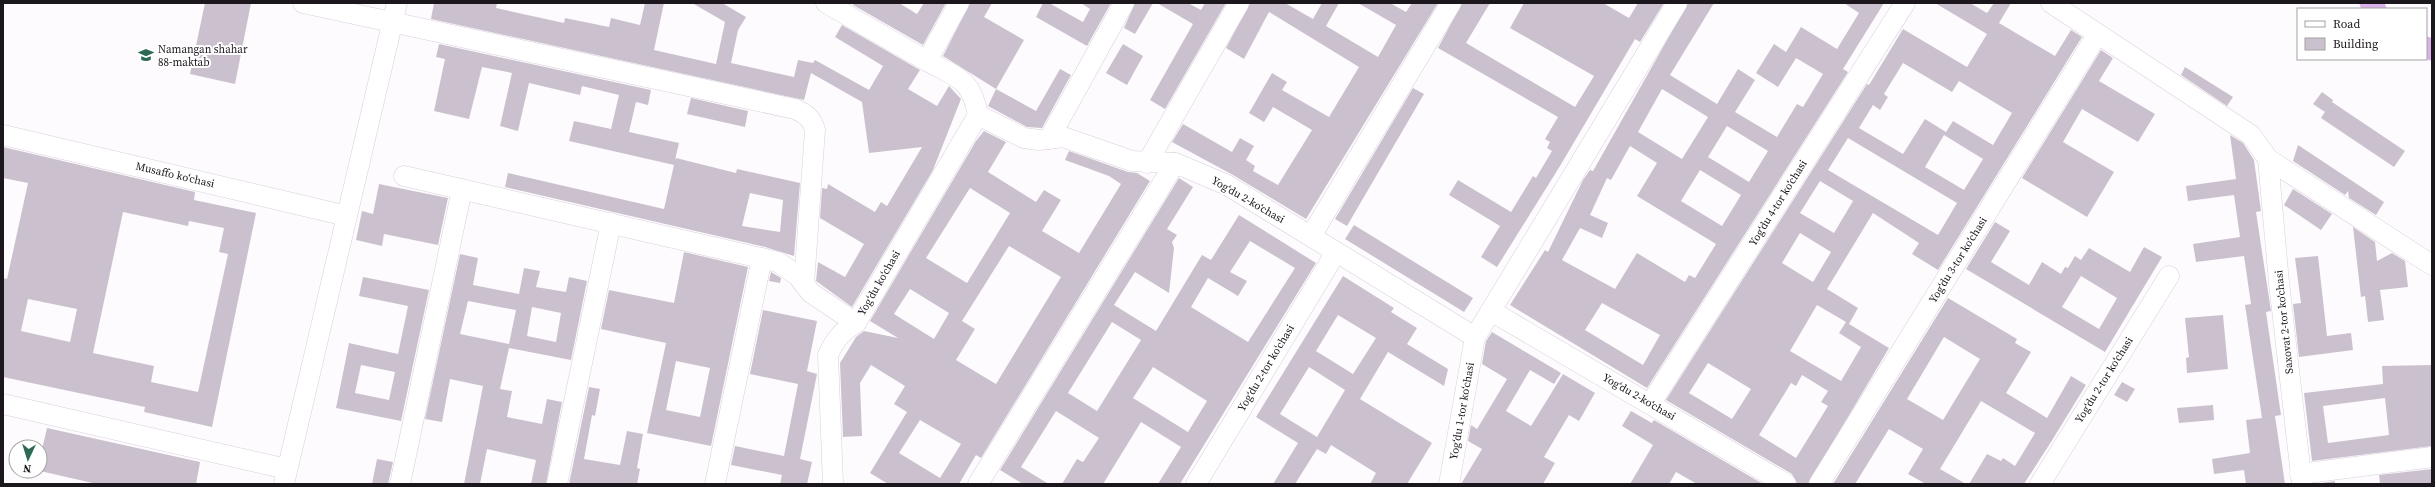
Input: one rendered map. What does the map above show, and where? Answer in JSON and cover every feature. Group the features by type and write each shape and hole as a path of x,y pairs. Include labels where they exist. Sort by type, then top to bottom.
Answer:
{"street":[{"path":"302,3 795,109 806,114 813,122 815,130 804,284"},
{"path":"3,404 285,477 397,3"},
{"path":"826,3 966,83 975,100 978,115"},
{"path":"927,61 959,3"},
{"path":"1049,139 1124,3"},
{"path":"1147,163 1239,3"},
{"path":"1311,236 1451,3"},
{"name":"Yogʻdu 1-tor koʻchasi","path":"1449,484 1475,337 1677,3"},
{"name":"Yogʻdu 4-tor koʻchasi","path":"1651,403 1905,3"},
{"path":"2051,3 2097,35 2251,135 2268,159 2432,265"},
{"name":"Yogʻdu 3-tor koʻchasi","path":"1819,484 2097,35"},
{"name":"Yogʻdu 2-koʻchasi","path":"978,115 1024,138 1039,140 1063,138 1075,140 1132,161 1147,163 1175,163 1227,185 1475,337"},
{"name":"Yogʻdu koʻchasi","path":"833,484 828,355 834,341 844,330 856,323 978,115"},
{"name":"Musaffo koʻchasi","path":"3,135 347,216"},
{"name":"Saxovat 2-tor koʻchasi","path":"2268,159 2279,283 2301,479"},
{"path":"978,484 1175,163"},
{"path":"404,176 778,262 790,269 811,293 856,323"},
{"path":"400,484 462,189"},
{"path":"557,484 610,223"},
{"name":"Yogʻdu 2-tor koʻchasi","path":"1196,484 1336,252"},
{"path":"715,484 762,258"},
{"name":"Yogʻdu 2-tor koʻchasi","path":"2040,484 2169,276"},
{"name":"Yogʻdu 2-koʻchasi","path":"1490,311 1651,403 1786,484"},
{"path":"2301,479 2432,457"}],"building":[{"path":"205,3 251,3 235,84 190,74"},
{"path":"434,3 497,3 496,8 564,23 565,18 609,27 611,18 640,25 645,3 664,3 654,50 716,64 725,22 692,3 722,3 746,17 738,30 731,63 794,77 798,60 813,63 815,60 869,90 883,66 835,37 842,25 920,70 908,89 937,106 949,86 961,99 933,170 852,307 816,281 818,262 845,277 864,244 820,218 822,188 827,189 828,184 875,212 881,202 887,206 922,147 869,153 862,102 811,73 804,100 431,19"},
{"path":"854,3 899,3 917,14 924,3 946,3 923,45 853,5"},
{"path":"970,3 992,3 984,17 1024,40 996,89 943,56"},
{"path":"1043,3 1049,3 1083,22 1090,9 1081,3 1111,3 1087,46 1036,17"},
{"path":"1135,3 1153,3 1135,34 1124,28"},
{"path":"1157,3 1188,3 1201,10 1205,3 1226,3 1165,109 1150,100 1193,24"},
{"path":"1250,3 1285,3 1313,19 1322,3 1339,3 1326,26 1378,57 1396,25 1358,3 1390,3 1406,12 1412,3 1438,3 1306,219 1233,175 1172,142 1183,124 1232,152 1240,138 1254,146 1246,160 1255,166 1253,171 1278,185 1312,130 1273,107 1264,122 1249,113 1272,73 1287,82 1282,90 1329,117 1359,67 1269,12 1244,59 1226,48"},
{"path":"1462,3 1490,3 1466,43 1575,107 1594,76 1510,28 1524,3 1603,3 1629,18 1638,3 1664,3 1640,42 1635,39 1560,166 1497,267 1481,257 1500,226 1449,195 1458,180 1511,212 1533,176 1536,178 1552,151 1547,148 1550,142 1545,139 1558,117 1438,48"},
{"path":"1688,3 1714,3 1670,75 1717,104 1738,69 1755,80 1735,112 1777,137 1797,104 1803,107 1823,74 1796,58 1778,87 1756,73 1774,44 1786,52 1801,27 1837,49 1859,13 1844,3 1884,3 1843,69 1848,72 1647,388 1510,305 1545,250 1548,252 1583,180 1590,170 1593,171","holes":["1662,89 1708,117 1682,159 1638,132","1727,126 1768,151 1749,182 1708,157","1630,146 1657,163 1637,196 1716,244 1695,278 1689,275 1685,282 1637,253 1615,289 1562,260 1580,228 1602,238 1608,223 1590,215 1607,178 1611,180","1700,170 1741,195 1722,226 1681,201","1602,303 1660,335 1643,365 1585,330"]},
{"path":"1935,3 1970,3 1987,13 1994,3 2011,3 1999,23 2055,56 2071,30 2082,37 1938,270 1912,254 1919,243 1873,213 1827,289 1858,308 1849,324 1889,348 1808,484 1797,484 1792,474 1666,400 1867,84 1869,85 1903,29 1967,67 1987,34","holes":["1903,63 1952,92 1959,81 2012,113 1993,145 1953,121 1946,132 1925,119 1903,154 1859,128 1873,105 1880,110 1888,97 1884,94","1944,135 1983,159 1964,190 1925,167","1848,138 1957,203 1938,235 1828,170","1820,181 1853,201 1834,233 1800,213","1800,233 1831,252 1813,282 1782,263","1817,305 1846,322 1839,333 1861,347 1841,381 1790,351","1708,363 1751,389 1732,419 1689,393","1802,375 1828,391 1821,402 1828,406 1796,458 1759,435 1791,383 1796,386"]},
{"path":"439,44 651,90 648,105 636,102 629,132 679,143 675,160 676,158 736,173 737,169 800,183 794,256 765,247 505,187 508,173 664,209 674,165 569,141 574,121 611,129 619,95 582,86 580,95 529,83 518,131 500,126 512,73 482,67 469,119 434,111 445,59 436,57","holes":["750,193 783,200 780,232 742,226"]},
{"path":"1123,44 1143,56 1127,85 1106,73"},
{"path":"2101,50 2113,58 2099,81 2155,114 2138,142 2082,109 2063,142 2114,172 2087,217 2022,178"},
{"path":"2185,67 2233,97 2227,106 2181,75"},
{"path":"1060,69 1071,75 1042,128 1027,127 988,106 996,89 1036,111"},
{"path":"1413,88 1424,94 1347,226 1335,219"},
{"path":"2322,92 2333,100 2332,102 2405,151 2394,167 2321,118 2325,112 2313,104"},
{"path":"691,98 748,111 745,127 687,114"},
{"path":"984,131 1006,142 988,172 1036,202 1044,190 1061,200 1042,231 1079,253 1121,184 1109,176 1065,160 1069,151 1128,172 1137,173 1150,181 981,458 976,455 959,484 888,484 870,473 907,412 894,404 905,386 871,365 860,383 862,436 843,437 840,363 856,337 864,331 898,338 870,321 976,141","holes":["970,188 1010,213 967,283 926,258","1009,246 1061,277 996,384 956,360 975,329 962,321","910,289 949,313 934,339 894,314","920,420 961,444 940,478 899,453"]},
{"path":"2230,135 2243,143 2254,160 2261,211 2256,212 2271,311 2266,312 2281,415 2275,416 2285,484 2246,484 2244,470 2214,474 2212,459 2250,453 2246,420 2262,418 2245,305 2251,304 2244,256 2196,262 2193,244 2240,237 2234,195 2188,201 2186,186 2236,179"},
{"path":"2298,145 2384,202 2376,215 2349,198 2348,191 2345,195 2293,161"},
{"path":"3,147 195,192 194,200 256,213 212,427 144,412 145,407 3,377 3,278 7,279 28,183 3,178","holes":["123,212 188,226 189,221 224,228 219,252 228,254 198,392 151,382 154,366 93,353","28,299 77,309 70,342 21,331"]},
{"path":"1179,178 1193,187 1167,229 1177,235 1172,242 1174,248 1169,293 1135,272 1114,305 1156,331 1202,255 1211,260 1239,215 1316,263 1180,484 1158,484 1181,447 1141,422 1103,484 1062,484 1077,459 1083,462 1099,438 1056,411 1021,467 1047,483 1023,484 1000,470","holes":["1250,241 1295,268 1248,342 1191,307 1208,278 1238,296 1247,281 1230,272","1112,322 1141,340 1097,411 1068,393","1153,367 1207,401 1188,432 1133,398"]},
{"path":"379,184 448,198 438,245 384,234 382,246 356,240 362,211 373,214"},
{"path":"2293,189 2332,214 2321,230 2284,205"},
{"path":"1995,222 2010,231 1991,262 2029,285 2042,262 2061,274 2065,267 2068,268 2075,256 2081,260 2089,248 2130,272 2144,247 2162,257 2105,352 1966,269","holes":["2081,276 2117,298 2099,329 2062,307"]},
{"path":"1354,225 1473,298 1464,312 1345,239"},
{"path":"2353,227 2375,242 2377,261 2392,253 2405,261 2408,287 2380,290 2384,320 2368,322 2365,296 2361,297"},
{"path":"684,252 748,267 711,446 647,433 666,343 601,329 609,290 674,303","holes":["676,361 710,368 700,417 666,410"]},
{"path":"460,254 478,258 473,285 519,294 524,268 540,271 536,287 566,292 569,277 587,281 571,360 509,348 500,389 512,391 507,417 542,424 547,399 562,402 546,484 531,484 536,460 487,449 480,484 464,484 483,386 450,379 442,422 425,419","holes":["468,301 516,310 509,344 460,334","532,307 561,313 556,342 527,336"]},
{"path":"2318,256 2327,336 2351,333 2353,350 2299,357 2293,304 2301,303 2295,258"},
{"path":"771,272 781,278 780,283 769,281"},
{"path":"1343,276 1394,308 1391,312 1417,328 1407,344 1448,369 1444,386 1388,352 1360,399 1432,443 1407,484 1370,484 1376,473 1331,445 1326,454 1317,449 1295,484 1273,484 1298,443 1256,417","holes":["1338,315 1376,338 1353,374 1316,351","1309,367 1345,390 1317,437 1280,414"]},
{"path":"363,277 429,290 401,421 336,408 349,343 398,354 408,306 359,296","holes":["361,365 395,372 389,400 355,393"]},
{"path":"1948,298 2017,339 2015,343 2031,352 2006,393 2047,418 2071,376 2086,385 2024,484 1969,484 1987,454 2001,461 2003,458 2015,466 2035,433 1981,401 1940,469 1966,484 1926,484 1908,474 1923,449 1889,429 1855,484 1833,484","holes":["1944,337 1980,359 1943,420 1907,399"]},
{"path":"763,310 817,321 807,371 817,374 800,459 812,462 807,484 780,484 782,475 731,465 735,446 784,456 798,384 750,374"},
{"path":"2223,315 2228,369 2187,373 2186,358 2189,357 2185,318"},
{"path":"1492,332 1561,373 1554,384 1530,370 1506,411 1531,426 1563,374 1595,393 1579,421 1569,415 1544,457 1555,463 1543,484 1461,484 1482,449 1468,441 1471,425 1477,429 1507,379 1482,364 1486,341"},
{"path":"2432,365 2432,446 2312,461 2304,393 2383,384 2382,366","holes":["2385,398 2389,435 2328,443 2323,406"]},
{"path":"2122,382 2135,389 2127,402 2114,395"},
{"path":"589,387 600,389 595,416 592,415 584,459 620,465 627,431 643,434 637,468 640,469 637,484 569,484"},
{"path":"2213,405 2214,420 2179,423 2177,408"},
{"path":"1631,411 1652,423 1654,420 1763,484 1697,484 1676,472 1669,484 1630,484 1653,445 1622,426"},
{"path":"47,428 200,462 196,484 97,484 48,473 48,439 44,439"},
{"path":"377,459 393,462 388,484 372,484"},
{"path":"2432,469 2432,484 2380,484 2379,475"},
{"path":"2335,481 2335,484 2315,484"}],"waterway":[{"path":"2369,3 2376,8"},
{"path":"2427,47 2432,51"}],"place":[{"name":"Namangan shahar 88-maktab","path":"146,55"}]}
